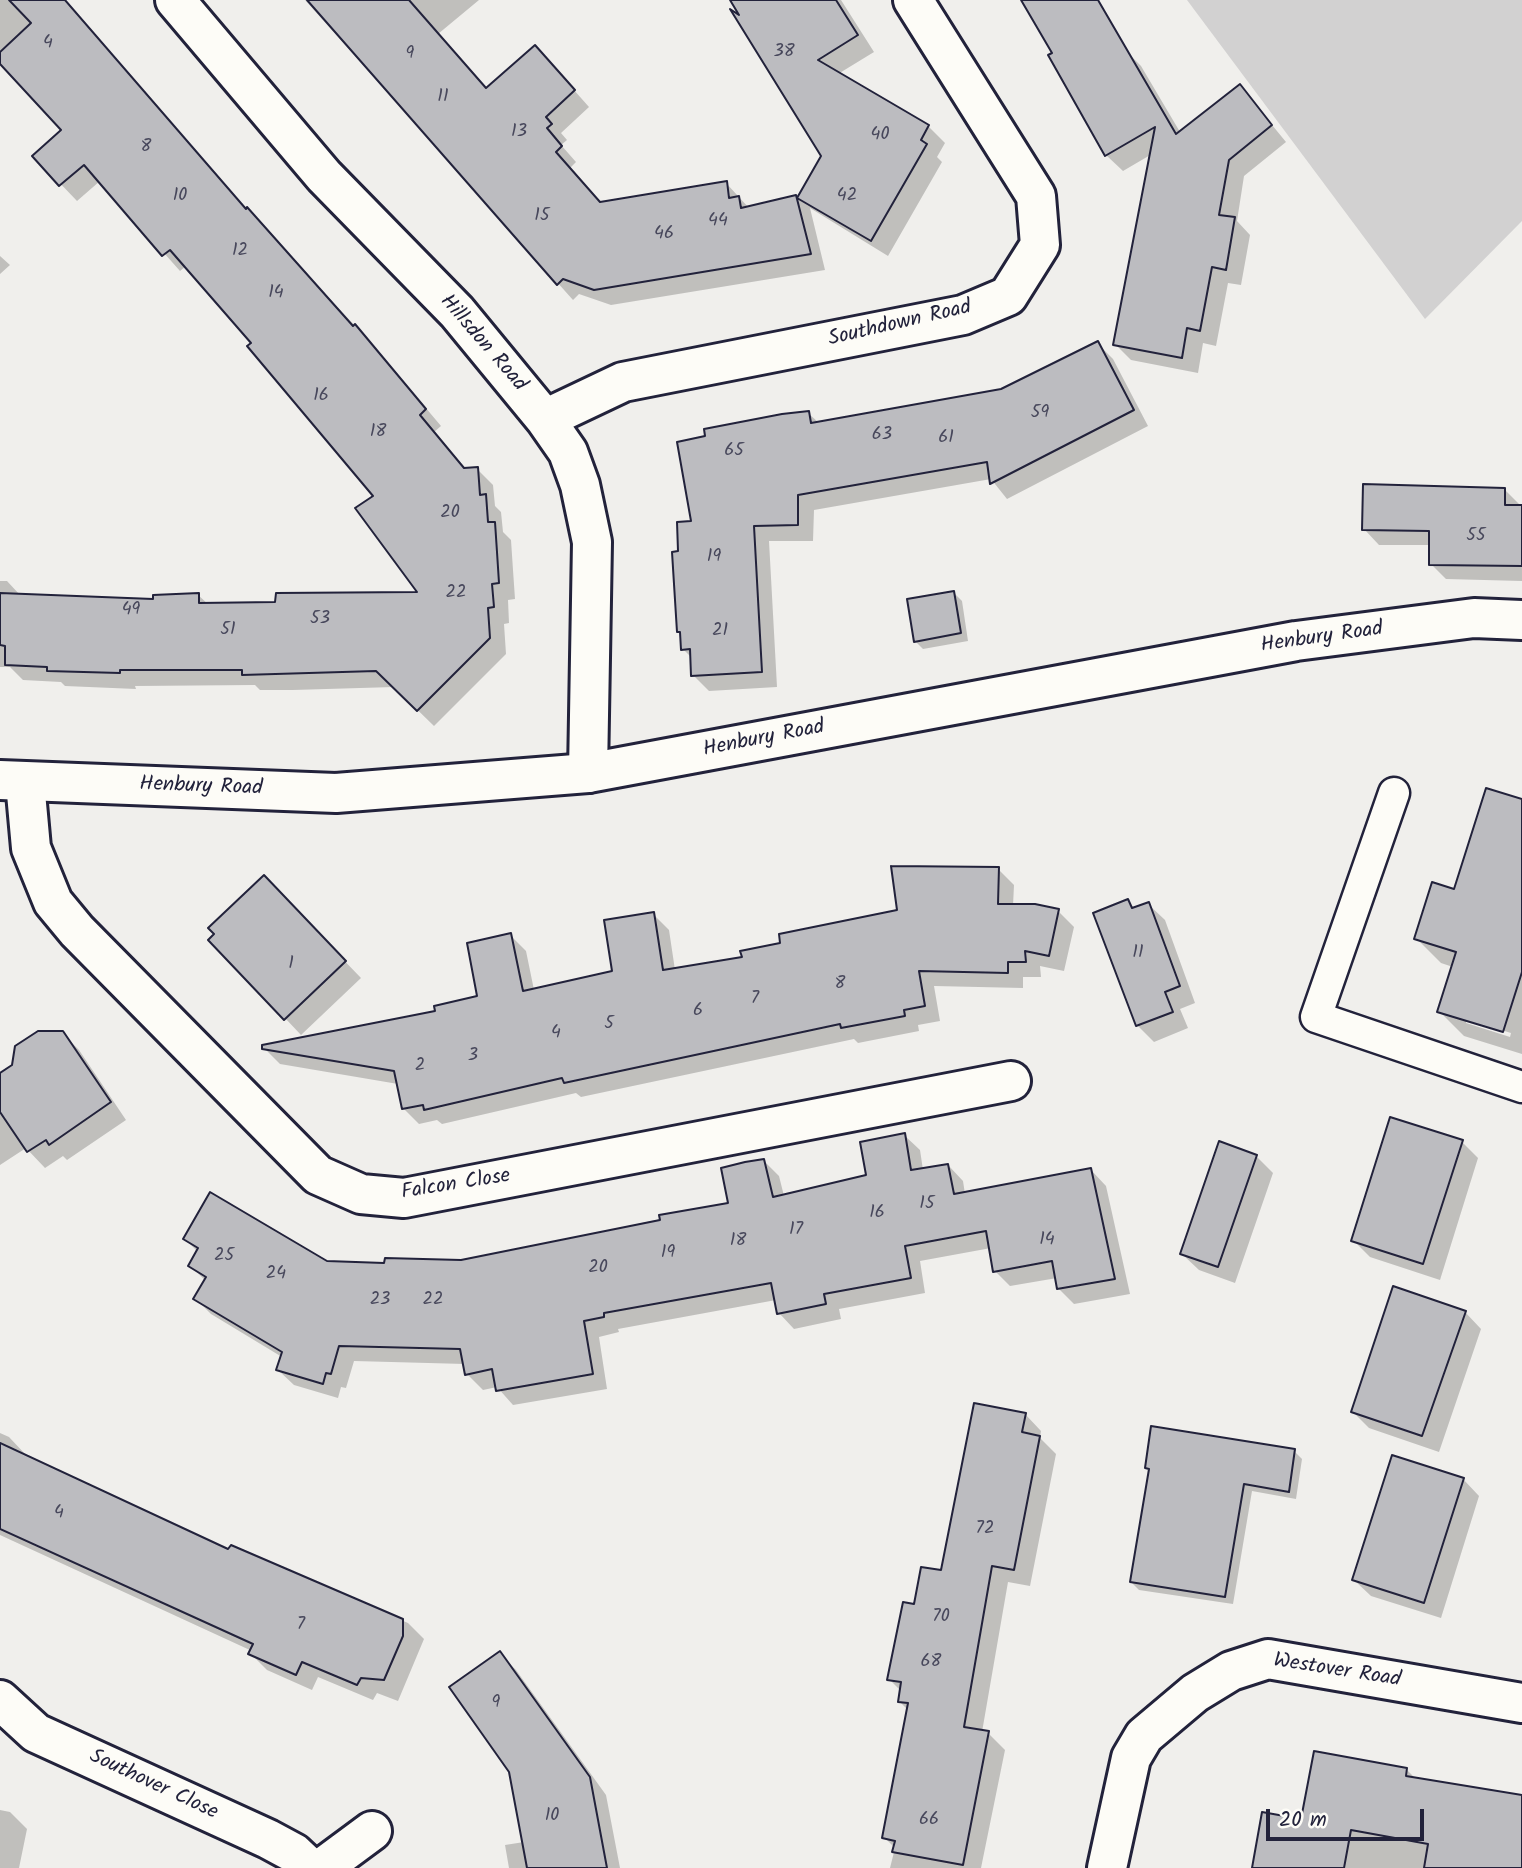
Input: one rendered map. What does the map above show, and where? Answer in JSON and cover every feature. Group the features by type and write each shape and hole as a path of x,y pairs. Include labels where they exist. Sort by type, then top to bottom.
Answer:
{"street":[{"name":"Hillsdon Road","path":"175,0 324,176 457,312 545,419 568,452 580,485 593,542 588,773"},
{"name":"Southdown Road","path":"545,419 623,382 962,314 1009,296 1040,245 1036,196 913,0"},
{"name":"Henbury Road","path":"13,781 336,793 588,773 1296,641 1474,618 1522,620"},
{"name":"Falcon Close","path":"13,781 32,849 54,902 61,912 318,1175 361,1194 404,1198 1011,1081"},
{"name":"Westover Road","path":"1107,1868 1131,1758 1144,1736 1195,1693 1231,1671 1268,1659 1522,1703"},
{"name":"Southover Close","path":"0,1699 36,1733 268,1839 294,1853 310,1868"},
{"path":"322,1868 372,1831"}],"lane":[{"path":"1394,793 1315,1017 1522,1087"}],"shaded area":[{"path":"1187,0 1522,0 1522,221 1425,319"}],"building":[{"path":"9,0 65,0 246,209 247,207 353,326 355,324 426,409 420,415 464,468 478,467 480,495 486,494 488,522 495,522 499,583 492,584 494,607 488,608 490,638 417,711 376,671 242,675 242,670 120,670 120,673 47,671 47,667 5,665 5,646 0,645 0,593 153,599 153,595 199,593 199,603 275,602 276,593 417,592 355,508 373,496 247,346 251,343 170,250 162,256 84,165 59,186 32,156 61,130 0,64 0,52 31,23"},
{"path":"307,0 409,0 486,88 535,45 575,90 546,117 552,124 547,128 562,146 556,152 600,202 727,181 729,198 739,196 741,208 796,195 811,254 594,290 563,279 557,285"},
{"path":"730,0 836,0 858,35 818,60 929,125 921,140 927,144 871,241 797,198 821,156 730,9 739,15"},
{"path":"1021,0 1098,0 1176,134 1240,84 1272,125 1229,160 1219,215 1235,217 1226,270 1212,267 1200,331 1187,328 1182,358 1113,345 1155,127 1105,156 1048,55 1052,53"},
{"path":"1098,341 1134,410 990,484 987,462 798,495 798,525 754,526 762,672 691,676 690,649 681,650 680,632 677,632 672,552 678,551 677,522 691,521 677,442 705,436 704,429 782,414 809,411 811,423 1001,389"},
{"path":"1363,484 1505,488 1505,505 1522,505 1522,566 1429,565 1429,531 1362,530"},
{"path":"954,591 961,633 914,642 907,599"},
{"path":"1486,788 1522,799 1522,972 1503,1032 1437,1012 1456,952 1414,939 1432,882 1454,889"},
{"path":"891,866 999,867 998,904 1035,904 1059,909 1049,956 1025,951 1026,962 1008,962 1008,973 919,971 925,1006 904,1010 905,1016 841,1028 840,1024 564,1083 562,1078 424,1110 423,1105 402,1109 394,1071 262,1049 262,1045 435,1011 434,1006 477,996 467,943 511,933 523,991 612,971 604,920 654,912 663,970 742,957 740,951 780,943 779,934 897,910"},
{"path":"264,875 346,961 284,1020 208,940 214,934 208,928"},
{"path":"1128,899 1132,908 1149,902 1180,986 1165,992 1173,1012 1136,1026 1093,913"},
{"path":"38,1031 63,1031 111,1102 49,1145 46,1140 27,1152 0,1112 0,1073 12,1065 15,1046"},
{"path":"1390,1117 1463,1140 1423,1264 1351,1241"},
{"path":"905,1133 911,1170 948,1164 954,1194 1091,1168 1115,1279 1057,1289 1052,1261 993,1272 986,1231 905,1246 911,1278 824,1294 826,1304 777,1314 771,1283 604,1313 604,1317 584,1321 593,1374 496,1391 492,1369 465,1375 460,1349 339,1346 331,1374 326,1373 323,1384 276,1370 282,1352 193,1299 206,1277 188,1266 198,1248 183,1239 210,1192 327,1261 384,1263 385,1258 461,1260 660,1220 659,1215 728,1203 721,1168 745,1162 764,1159 773,1197 866,1175 860,1142"},
{"path":"1219,1141 1257,1155 1218,1267 1180,1254"},
{"path":"1393,1286 1466,1311 1422,1436 1351,1412"},
{"path":"974,1403 1026,1413 1022,1432 1040,1436 1014,1570 992,1566 964,1727 989,1731 963,1865 892,1852 895,1841 882,1838 908,1703 898,1702 901,1682 887,1680 903,1602 914,1604 921,1567 941,1570"},
{"path":"1151,1426 1295,1449 1289,1492 1244,1484 1225,1597 1130,1582 1149,1469 1145,1468"},
{"path":"0,1443 228,1549 231,1545 403,1619 403,1636 384,1680 361,1678 357,1685 302,1662 296,1675 248,1654 253,1644 0,1529"},
{"path":"1392,1455 1464,1478 1424,1603 1352,1580"},
{"path":"500,1651 590,1777 607,1868 527,1868 509,1772 449,1687"},
{"path":"1314,1751 1407,1768 1406,1776 1522,1795 1522,1868 1424,1868 1428,1844 1351,1830 1344,1868 1252,1868 1262,1812 1301,1819"}]}
